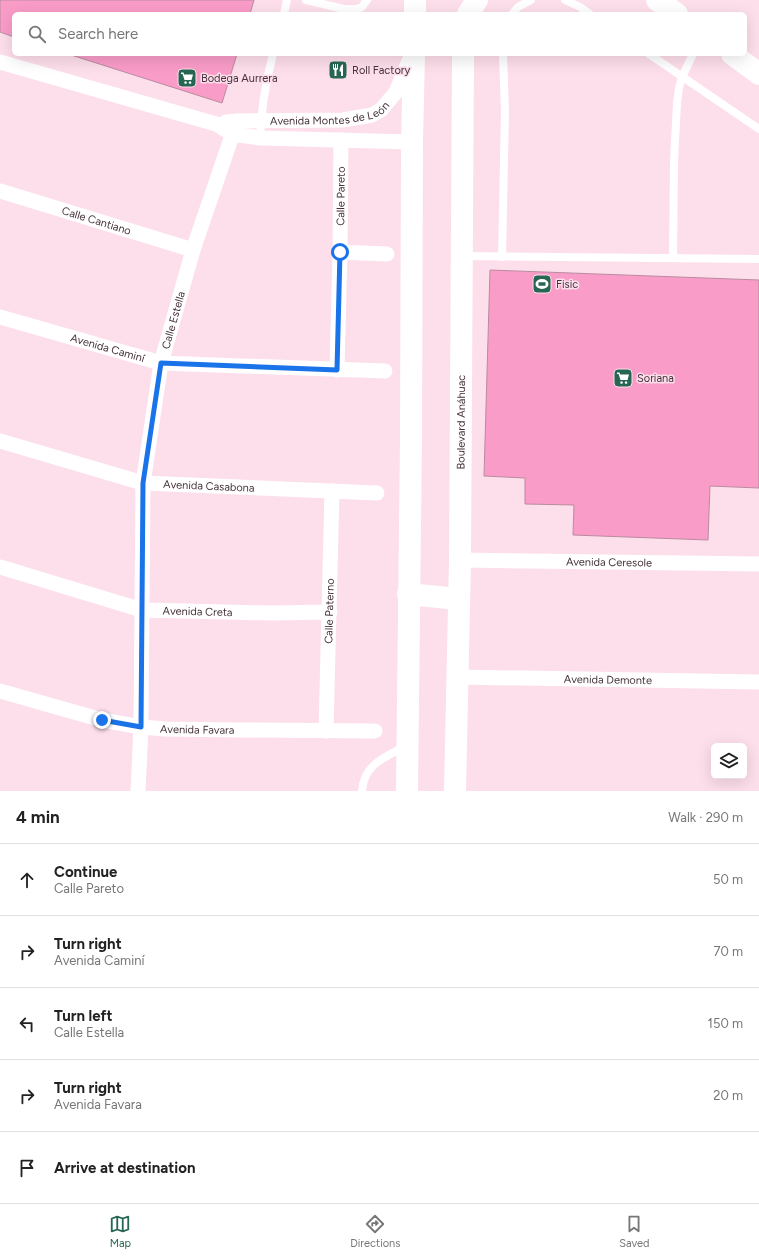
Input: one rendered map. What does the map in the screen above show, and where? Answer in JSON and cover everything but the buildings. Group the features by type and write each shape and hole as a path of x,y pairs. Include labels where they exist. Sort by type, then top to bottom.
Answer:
{"street":[{"path":"415,0 415,12"},
{"path":"464,0 464,12"},
{"path":"469,12 477,0"},
{"path":"657,0 674,12"},
{"name":"Avenida Montes de León","path":"234,128 261,121 344,120 372,116 381,110 396,92 412,56"},
{"path":"407,791 413,56"},
{"name":"Boulevard Anáhuac","path":"455,791 460,560 463,56"},
{"path":"735,56 759,74"},
{"name":"Avenida Montes de León","path":"0,62 234,128 260,138 412,142"},
{"name":"Calle Estella","path":"138,791 141,727 143,483 161,363 193,250 234,128"},
{"name":"Calle Pareto","path":"337,370 341,140"},
{"name":"Calle Cantiano","path":"0,191 193,250"},
{"path":"340,252 388,254"},
{"name":"Avenida Caminí","path":"0,317 161,363 385,371"},
{"name":"Avenida Casabona","path":"0,441 143,483 377,493"},
{"name":"Calle Paterno","path":"326,730 332,491"},
{"name":"Avenida Ceresole","path":"460,560 759,564"},
{"name":"Avenida Creta","path":"0,567 142,610 330,612"},
{"path":"408,594 459,599"},
{"name":"Avenida Demonte","path":"457,677 759,682"},
{"name":"Avenida Favara","path":"0,691 102,720 141,727 180,729 374,731"}],"lane":[{"path":"284,12 287,0"},
{"path":"306,0 351,10 357,10 362,7 367,0"},
{"path":"514,12 518,7 531,0"},
{"path":"565,0 587,12"},
{"path":"260,138 265,93 273,56"},
{"path":"502,257 505,111 503,56"},
{"path":"652,56 759,129"},
{"path":"672,257 676,120 679,88 682,77 692,56"},
{"path":"462,256 759,259"},
{"path":"362,791 365,776 371,768 379,761 407,746"}],"place":[{"name":"Roll Factory","path":"338,70"},
{"name":"Bodega Aurrera","path":"187,78"},
{"name":"Fisic","path":"542,284"},
{"name":"Soriana","path":"623,378"}],"route":[{"path":"102,720 141,727 143,483 161,363 337,370 340,252"}]}
